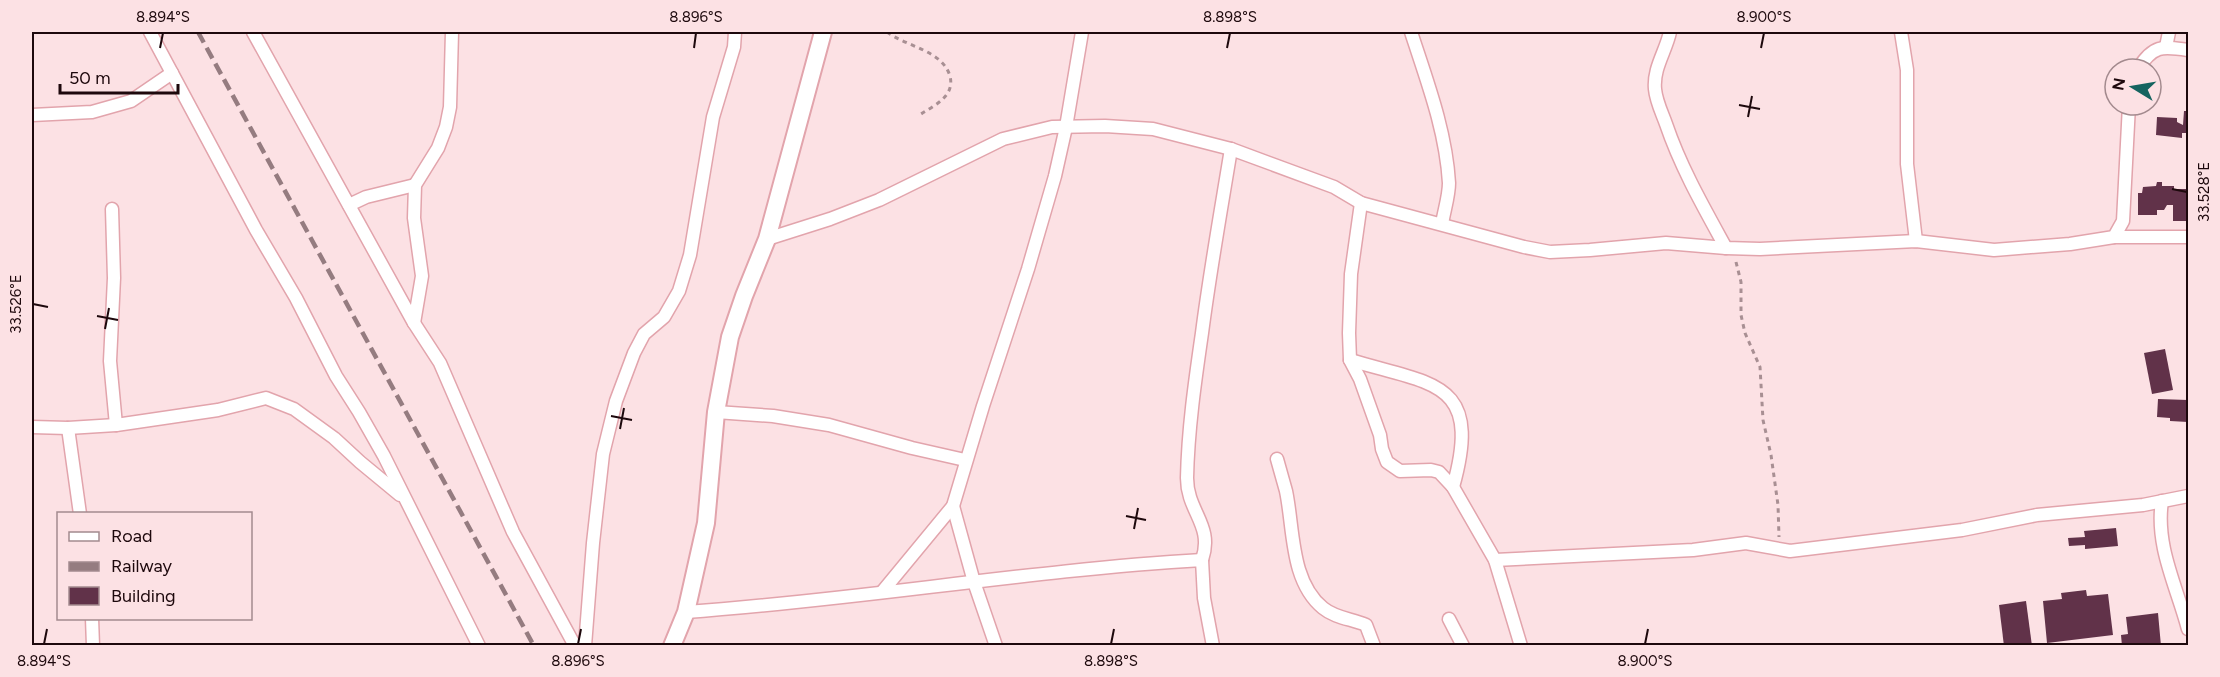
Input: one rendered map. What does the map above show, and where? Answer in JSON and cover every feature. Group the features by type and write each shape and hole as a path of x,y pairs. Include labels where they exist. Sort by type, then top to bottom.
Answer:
{"street":[{"path":"150,32 256,230 296,298 336,376 384,456 478,645"},
{"path":"253,32 414,323 440,363 513,531 575,645"},
{"path":"414,323 422,276 414,218 415,185 438,148 446,127 450,107 452,32"},
{"path":"585,645 597,500 606,443 616,401 634,353 645,334 664,317 679,291 690,255 713,117 734,47 735,32"},
{"path":"672,645 687,612 706,523 716,412 730,337 767,238 823,32"},
{"path":"882,592 953,506 965,460 1028,269 1066,127 1082,32"},
{"path":"1411,32 1435,105 1444,153 1449,185 1442,224"},
{"path":"1670,32 1656,71 1655,89 1659,104 1673,145 1730,249"},
{"path":"1901,32 1906,70 1907,164 1916,241"},
{"path":"2166,47 2169,32"},
{"path":"2147,57 2152,51 2166,47 2188,50"},
{"path":"32,115 92,112 131,101 172,73"},
{"path":"2114,237 2123,221 2128,117"},
{"path":"767,238 830,219 879,200 1003,139 1028,131 1105,126 1153,129 1231,149 1319,180 1361,203 1550,252 1666,243 1730,249 1916,241 1994,250 2070,244 2114,237 2188,237"},
{"path":"1213,645 1204,598 1202,560 1206,542 1205,532 1188,492 1191,424 1206,296 1231,149"},
{"path":"349,205 366,197 415,185"},
{"path":"1361,203 1352,274 1348,333 1350,360 1360,379 1388,462 1400,471 1439,472 1453,487 1495,560 1521,645"},
{"path":"112,209 114,278 110,361 116,425"},
{"path":"1350,360 1426,381 1445,393 1462,419 1460,463 1453,487"},
{"path":"32,428 116,425 218,410 266,398 294,409 334,438 404,497"},
{"path":"716,412 773,416 830,425 965,460"},
{"path":"68,428 80,512"},
{"path":"1277,459 1286,491 1298,563 1307,590 1324,609 1337,616 1366,625 1374,645"},
{"path":"1495,560 1693,550 1746,543 1790,551 1962,531 2037,515 2143,505 2188,496"},
{"path":"2162,501 2159,519 2167,564 2188,629"},
{"path":"953,506 974,582 996,645"},
{"path":"687,612 800,602 1118,565 1202,560"},
{"path":"1449,619 1463,645"},
{"path":"92,620 93,645"}],"path":[{"path":"887,32 904,43 932,55 946,67 951,83 946,97 921,114"},
{"path":"1730,249 1741,282 1741,315 1745,333 1760,367 1763,420 1778,505 1779,549"}],"building":[{"path":"2184,111 2188,111 2188,133 2182,133 2182,138 2156,135 2157,117 2177,118 2177,122 2183,125"},
{"path":"2157,182 2162,182 2162,186 2174,186 2174,189 2188,189 2188,221 2173,221 2173,205 2167,205 2164,210 2157,210 2157,215 2138,215 2138,193 2142,193 2143,187 2156,186"},
{"path":"2165,349 2173,390 2152,394 2144,353"},
{"path":"2158,399 2188,400 2188,422 2170,421 2170,418 2157,417"},
{"path":"2116,528 2118,546 2085,549 2085,545 2069,546 2068,538 2085,537 2084,531"},
{"path":"2086,590 2087,596 2108,594 2113,635 2047,643 2043,601 2062,599 2061,593"},
{"path":"2026,601 2032,646 2004,646 1999,605"},
{"path":"2158,613 2161,646 2122,646 2121,635 2128,634 2126,617"}],"railway":[{"path":"198,32 534,646"}]}
